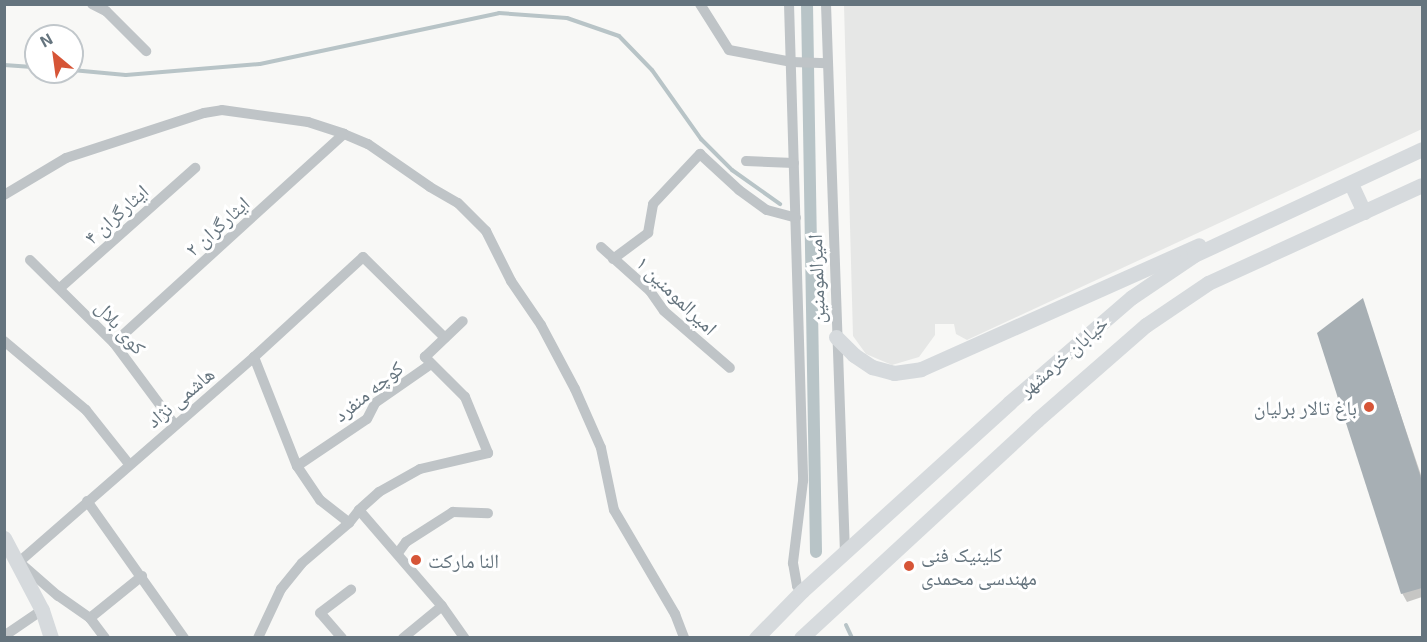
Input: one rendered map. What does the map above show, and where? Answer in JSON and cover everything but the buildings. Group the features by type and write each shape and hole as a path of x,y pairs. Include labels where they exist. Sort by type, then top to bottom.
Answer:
{"main road":[{"name":"خیابان خرمشهر","path":"756,638 802,591 1009,403 1132,297 1194,255 1351,184 1422,149"},
{"path":"1351,184 1364,212"},
{"name":"خیابان خرمشهر","path":"801,638 1029,428 1146,325 1208,283 1422,185"},
{"path":"836,337 854,356 872,367 894,372 921,369 1187,249 1250,230"},
{"path":"4,538 19,562 42,609 51,638"}],"street":[{"path":"92,4 106,11 146,51"},
{"path":"700,4 729,50 792,62 827,63"},
{"path":"789,4 803,481 793,562 797,586 802,591"},
{"name":"امیرالمومنین","path":"826,4 845,553"},
{"path":"4,195 66,158 204,113 244,112 308,122 368,144 430,187 458,203 486,231 511,281 542,325 575,389 601,448 612,502 618,518 675,614 684,638"},
{"name":"ایثارگران ۲","path":"114,343 344,134"},
{"path":"613,259 648,232 653,204 700,154 738,190 767,210 796,218"},
{"path":"746,161 794,163"},
{"name":"ایثارگران ۴","path":"60,288 195,168"},
{"name":"امیرالمومنین ۱","path":"601,247 650,291 664,311 730,368"},
{"name":"هاشمی نژاد","path":"19,562 254,357 363,257 445,338"},
{"name":"کوی بلال","path":"30,260 114,343 175,425"},
{"name":"کوچه منفرد","path":"297,466 368,419 375,403 428,360 445,338 464,321"},
{"path":"4,341 86,410 129,464"},
{"path":"254,357 297,466 320,500 349,523"},
{"path":"258,638 281,589 302,563 349,523 359,510 379,492 420,469 488,453 465,397 428,360"},
{"path":"87,501 184,638"},
{"path":"359,510 442,606 464,638"},
{"path":"398,554 406,542 453,512 488,513"},
{"path":"19,562 58,596 90,618 105,638"},
{"path":"90,618 142,576"},
{"path":"342,638 320,613 351,590"},
{"path":"403,638 442,606"},
{"path":"4,636 42,609"}],"shaded area":[{"path":"844,5 1422,5 1422,129 967,340 956,334 954,324 935,324 935,335 919,357 892,365 866,354 853,336"}],"waterway":[{"path":"807,4 816,552"},
{"path":"84,71 126,75 260,64 499,13 567,18 619,36 652,70 701,139 732,170 780,204"},
{"path":"4,65 24,66"},
{"path":"846,625 852,638"}],"place":[{"name":"باغ تالار برلیان","path":"1369,407"},
{"name":"النا مارکت","path":"416,560"},
{"name":"کلینیک فنی مهندسی محمدی","path":"909,566"}]}
